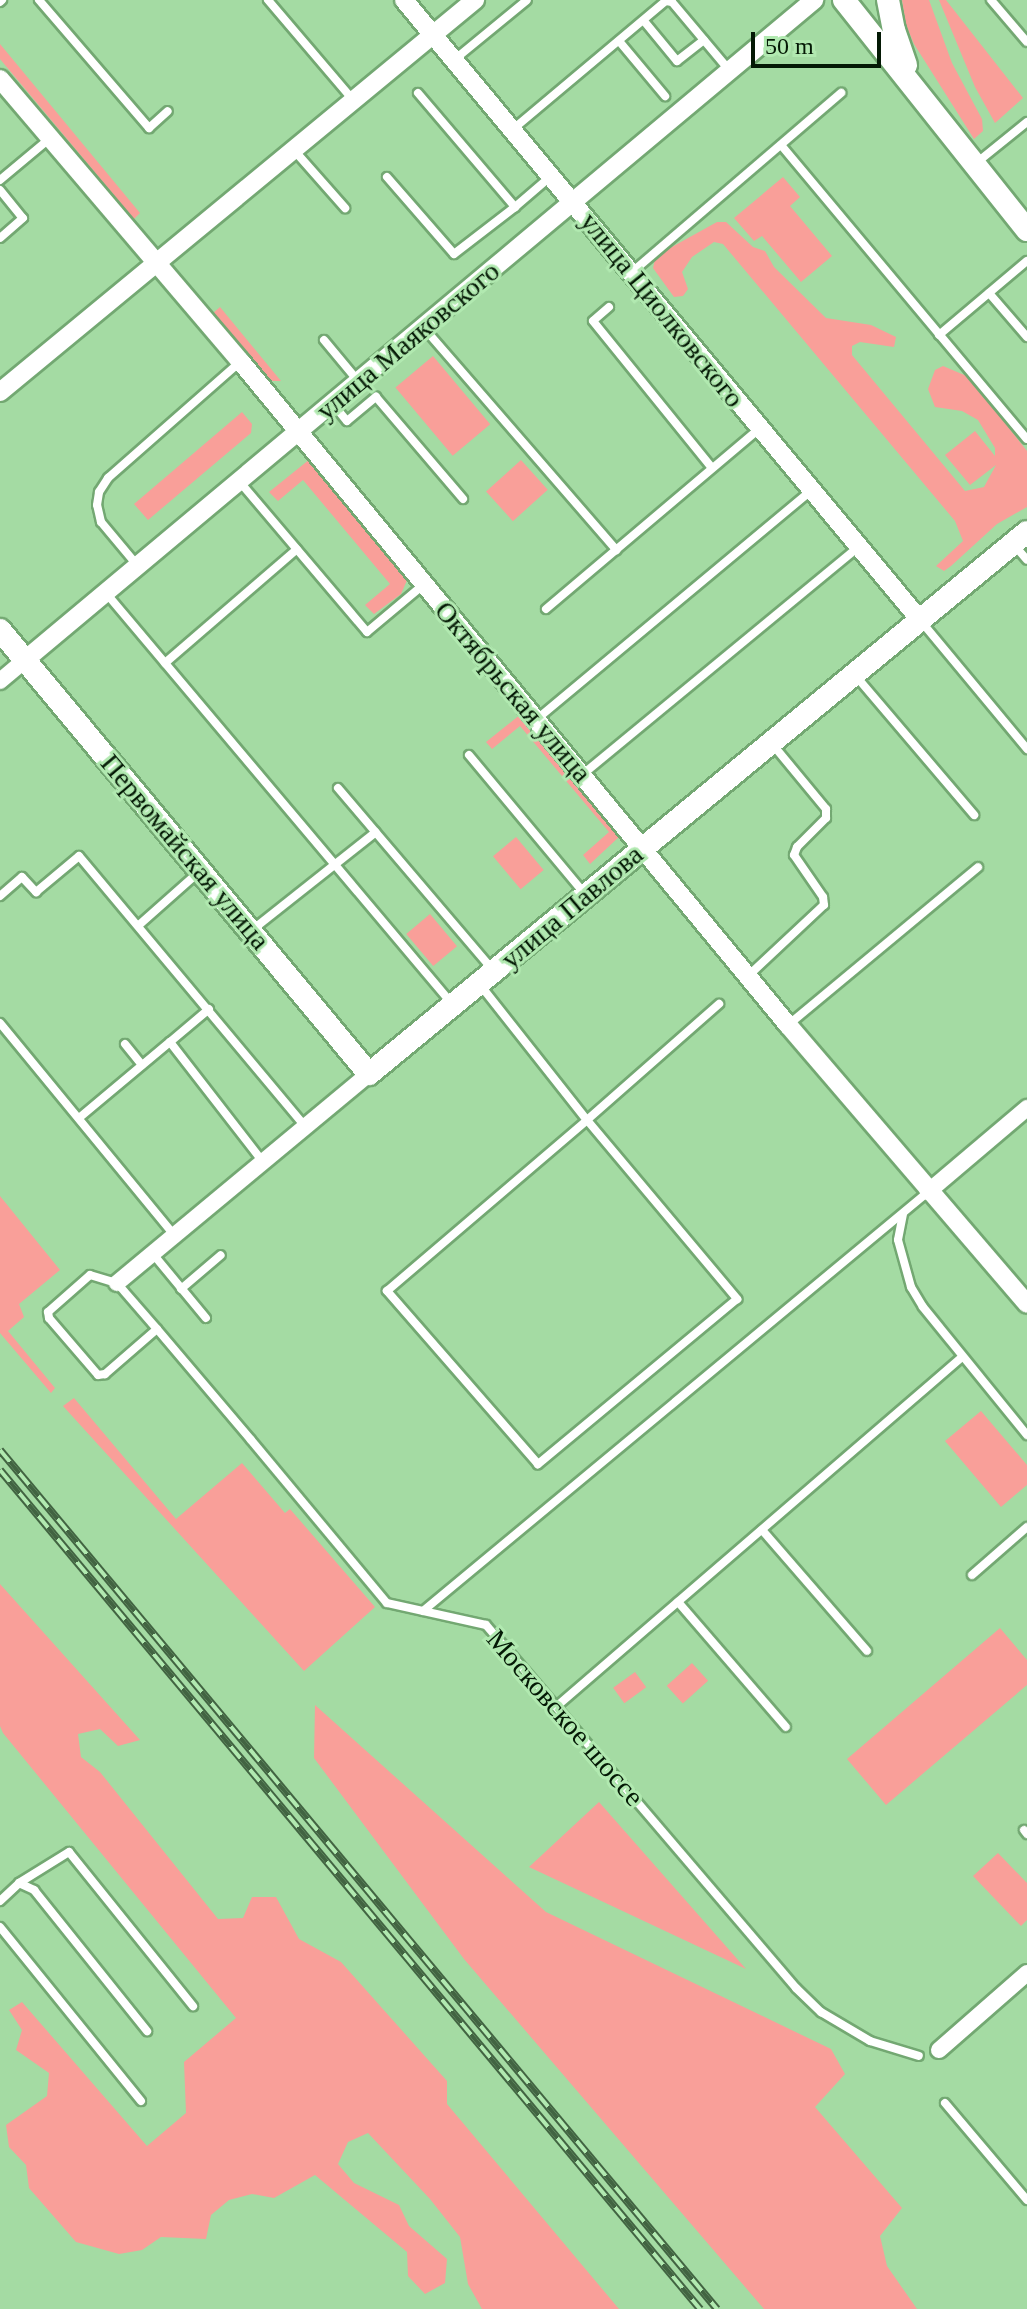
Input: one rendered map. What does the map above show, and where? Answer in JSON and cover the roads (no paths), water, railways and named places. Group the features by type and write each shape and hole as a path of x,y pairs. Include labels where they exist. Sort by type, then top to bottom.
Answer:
{"main road":[{"path":"844,0 1027,230"},
{"path":"888,0 900,53 926,101"},
{"name":"улица Павлова","path":"369,1074 920,620 1022,545"},
{"name":"Первомайская улица","path":"0,630 369,1074"}],"street":[{"name":"улица Циолковского","path":"404,0 920,620"},
{"path":"0,392 475,0"},
{"name":"улица Маяковского","path":"0,681 814,0"},
{"name":"Октябрьская улица","path":"0,79 241,362 928,1192 1027,1304"},
{"name":"улица Павлова","path":"117,1283 369,1074"},
{"path":"928,1192 1027,1108"},
{"path":"939,2050 1027,1973"}],"lane":[{"path":"39,0 149,128 168,111"},
{"path":"268,0 353,100"},
{"path":"454,60 527,0"},
{"path":"512,130 670,0 730,71"},
{"path":"991,0 1027,42"},
{"path":"644,21 677,61 704,40"},
{"path":"619,41 665,96"},
{"path":"418,93 515,207"},
{"path":"631,274 841,93"},
{"path":"975,165 1027,122"},
{"path":"0,180 49,139"},
{"path":"781,145 1027,439"},
{"path":"293,149 345,208"},
{"path":"387,177 454,254 551,176"},
{"path":"0,190 23,218 0,238"},
{"path":"939,335 1027,261"},
{"path":"989,293 1027,337"},
{"path":"609,307 593,321 712,468"},
{"path":"423,328 616,550"},
{"path":"324,340 359,382"},
{"path":"137,565 101,522 97,505 99,492 108,478 241,362"},
{"path":"333,403 347,421 376,397 463,499"},
{"path":"546,609 760,429"},
{"path":"239,481 367,632 424,585"},
{"path":"537,719 811,491"},
{"path":"583,774 858,547"},
{"path":"165,663 297,549"},
{"path":"106,592 453,1005"},
{"path":"920,620 1027,749"},
{"path":"854,674 974,815"},
{"path":"748,976 824,905 823,897 794,855 797,847 826,818 826,809 771,742"},
{"path":"469,755 586,895"},
{"path":"338,788 376,832 486,978 587,1120 737,1299 538,1464 387,1291 587,1120 719,1004"},
{"path":"251,931 376,832"},
{"path":"0,896 22,877 36,892 79,856 306,1127"},
{"path":"788,1025 978,867"},
{"path":"139,925 200,871"},
{"path":"79,1118 209,1009"},
{"path":"0,1023 174,1236"},
{"path":"170,1042 263,1162"},
{"path":"125,1044 142,1065"},
{"path":"423,1611 928,1192"},
{"path":"904,1213 898,1240 911,1287 962,1357 1027,1435"},
{"path":"152,1254 206,1318"},
{"path":"181,1289 221,1255"},
{"path":"117,1283 90,1275 53,1306 49,1318 101,1375 157,1329"},
{"name":"Московское шоссе","path":"117,1283 387,1603 486,1625 796,1988 821,2012 870,2041 919,2056"},
{"path":"557,1706 962,1357"},
{"path":"972,1575 1027,1527"},
{"path":"762,1530 867,1651"},
{"path":"678,1602 786,1727"},
{"path":"0,1901 19,1883 69,1852 193,2006"},
{"path":"19,1883 34,1890 147,2031"},
{"path":"0,1927 141,2101"},
{"path":"945,2103 1027,2200"}],"railway":[{"path":"0,1450 717,2309"},
{"path":"0,1470 700,2309"}]}
